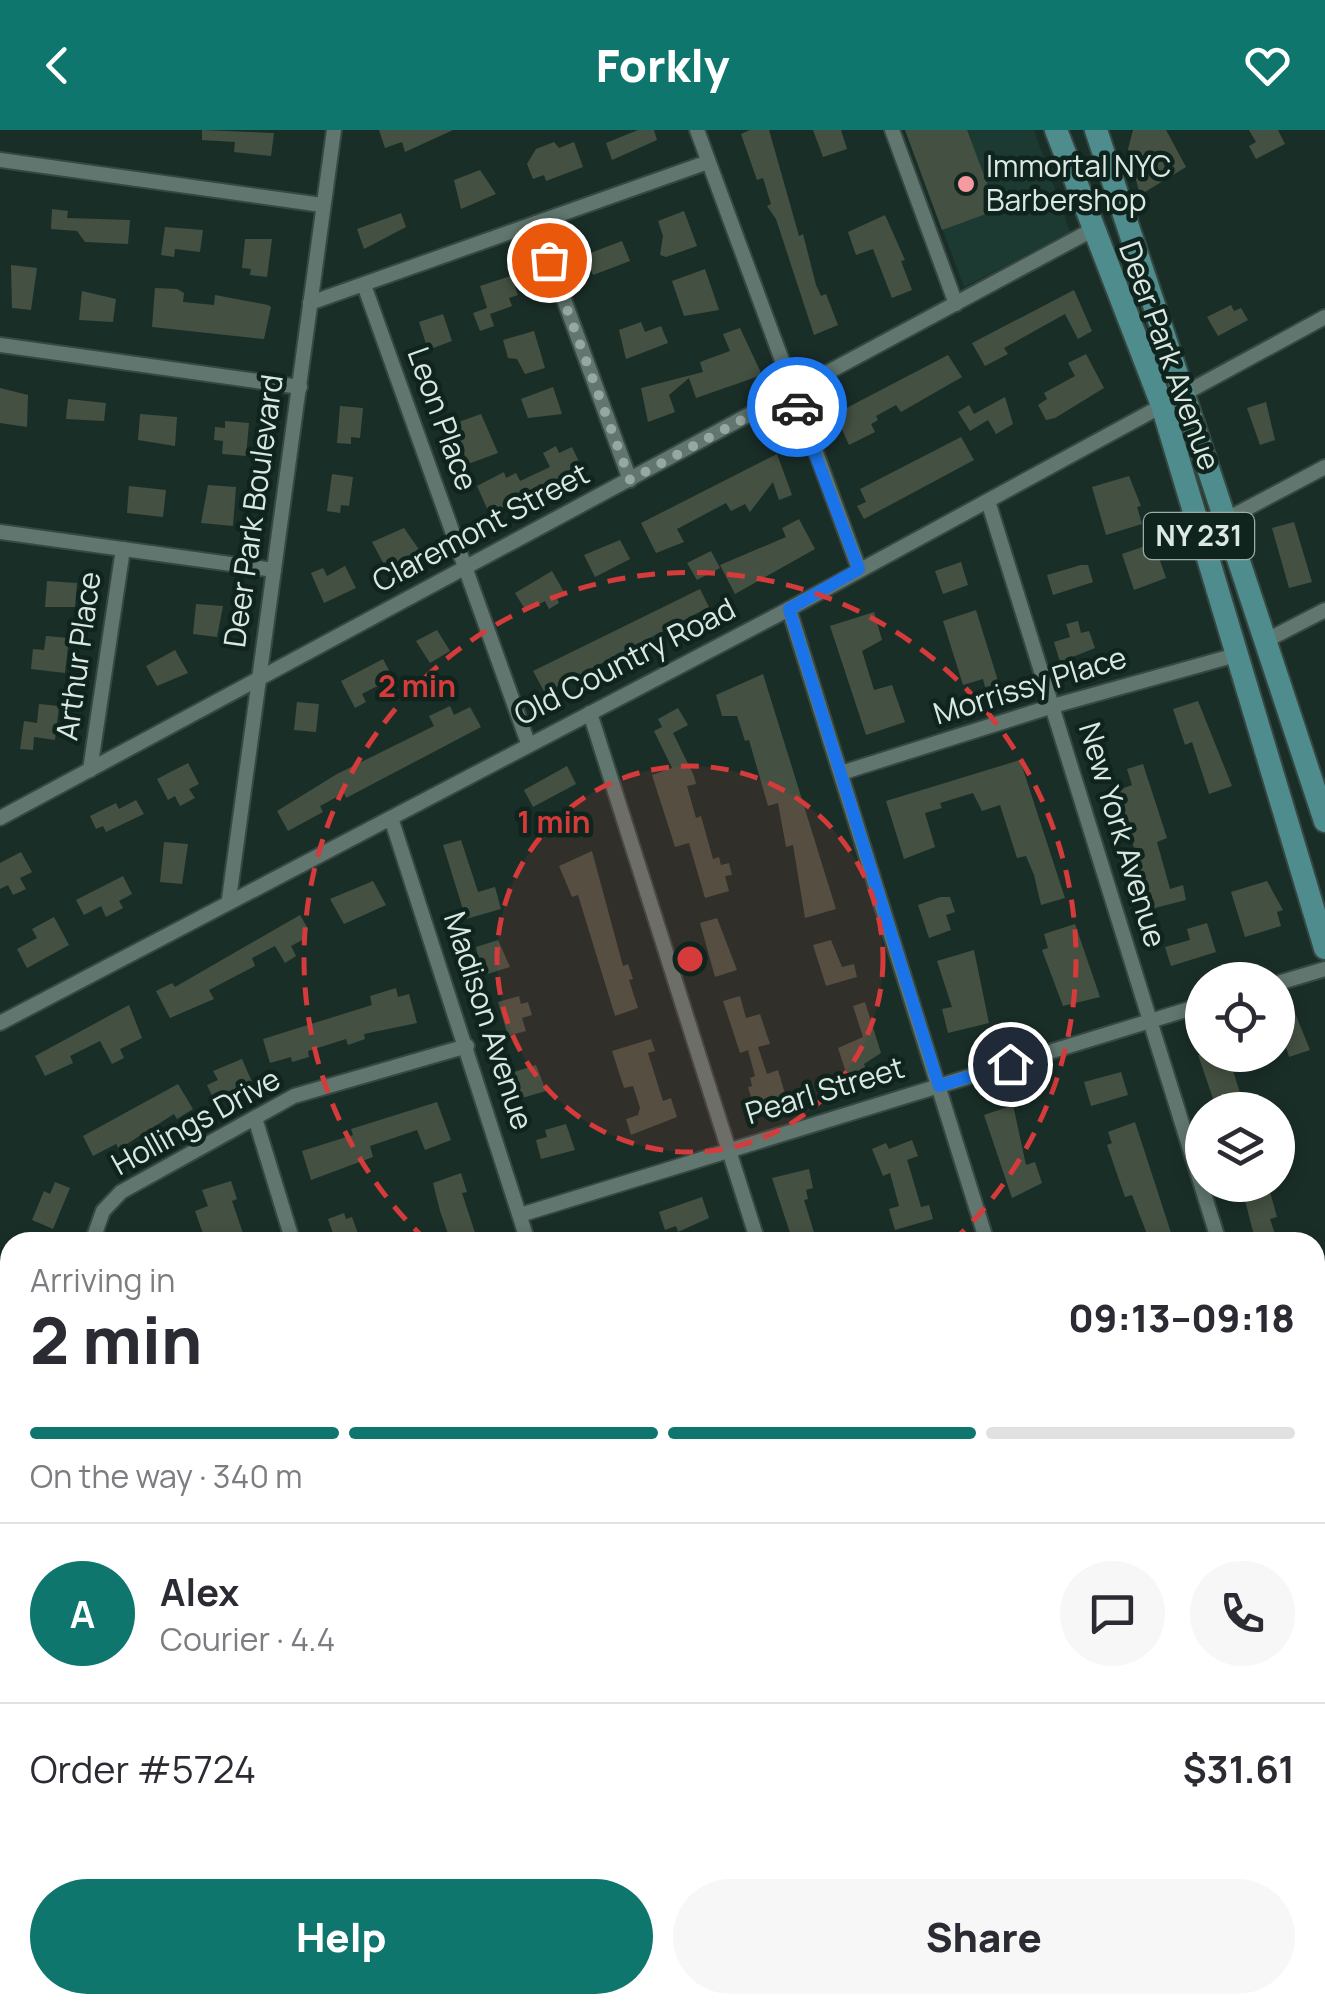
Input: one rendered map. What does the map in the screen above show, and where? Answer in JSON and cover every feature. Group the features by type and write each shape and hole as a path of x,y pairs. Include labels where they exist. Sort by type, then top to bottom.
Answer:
{"main road":[{"name":"Deer Park Avenue","path":"1056,130 1162,405 1325,948"},
{"name":"Deer Park Avenue","path":"1096,130 1325,821"}],"street":[{"name":"Deer Park Boulevard","path":"229,899 334,130"},
{"path":"696,130 859,569"},
{"path":"892,130 956,304"},
{"path":"0,160 322,205"},
{"path":"310,303 708,162"},
{"path":"536,223 630,480"},
{"name":"Claremont Street","path":"0,818 1092,230"},
{"name":"Leon Place","path":"364,285 528,743"},
{"name":"Old Country Road","path":"0,1023 229,899 789,609 1325,317"},
{"path":"0,345 300,387"},
{"path":"1227,520 1325,467"},
{"name":"New York Avenue","path":"988,501 1216,1232"},
{"path":"0,532 274,570"},
{"name":"Arthur Place","path":"90,770 123,549"},
{"path":"789,609 985,1232"},
{"path":"1267,640 1325,610"},
{"name":"Morrissy Place","path":"842,773 1053,706 1236,655"},
{"path":"590,713 755,1232"},
{"name":"Madison Avenue","path":"391,818 525,1232"},
{"path":"1295,978 1325,969"},
{"name":"Pearl Street","path":"520,1215 1185,1010"},
{"name":"Hollings Drive","path":"96,1232 103,1211 121,1192 294,1096 467,1046"},
{"path":"254,1118 290,1232"}],"shaded area":[{"path":"906,130 1034,130 1070,232 964,287"}],"building":[{"path":"202,130 274,133 271,156 234,152 235,142 202,140"},
{"path":"379,130 453,130 405,152 402,142 385,148"},
{"path":"638,130 654,130 657,140 612,160 606,143"},
{"path":"769,130 816,285 821,296 826,294 838,325 814,335 776,219 767,206 771,204 763,178 757,180 741,134"},
{"path":"813,130 841,130 847,149 823,157"},
{"path":"905,130 967,130 997,210 942,230"},
{"path":"1133,130 1166,130 1186,167 1140,195 1128,149"},
{"path":"1249,130 1278,130 1285,144 1256,159 1249,146 1256,142"},
{"path":"554,142 559,148 574,142 583,167 546,181 544,175 533,179 527,164 536,149"},
{"path":"480,170 496,194 461,209 454,180"},
{"path":"52,209 68,211 67,218 130,220 128,244 85,242 77,231 51,229"},
{"path":"684,211 697,246 666,257 660,255 663,236 658,221"},
{"path":"401,213 406,227 364,249 357,229"},
{"path":"885,215 905,260 901,261 912,290 892,298 873,249 856,255 848,232"},
{"path":"165,227 203,230 200,252 175,249 174,257 161,255"},
{"path":"245,239 272,239 267,277 250,275 251,269 242,268"},
{"path":"622,241 630,261 593,275 585,255"},
{"path":"11,265 37,268 31,310 12,308"},
{"path":"705,269 719,310 684,316 672,281"},
{"path":"511,276 518,295 509,298 512,306 490,314 494,326 480,331 473,313 487,308 480,286"},
{"path":"155,288 177,289 184,293 183,302 214,305 215,295 268,305 271,307 264,339 152,327"},
{"path":"1074,290 1092,331 1078,339 1065,314 1004,348 1008,354 985,366 972,343"},
{"path":"82,291 116,299 113,322 79,320"},
{"path":"1231,305 1234,311 1241,308 1248,320 1218,336 1207,317"},
{"path":"443,314 452,341 428,350 419,322"},
{"path":"641,322 645,332 661,326 668,343 626,359 619,330"},
{"path":"740,328 762,375 696,398 689,378 669,395 675,412 648,422 641,388 703,372 700,362 730,351 723,334"},
{"path":"534,331 545,368 525,374 517,359 508,358 503,340"},
{"path":"1086,354 1104,388 1046,420 1038,405 1047,399 1044,393 1075,376 1068,363"},
{"path":"948,355 962,377 901,412 896,405 876,416 878,420 871,424 875,432 849,445 835,414"},
{"path":"553,387 562,414 528,418 521,399"},
{"path":"0,388 28,395 27,427 0,423"},
{"path":"1005,397 1013,424 996,434 988,420 970,431 958,412 969,405 974,414"},
{"path":"68,399 106,403 104,421 66,419"},
{"path":"1266,402 1275,440 1260,445 1247,408"},
{"path":"340,406 363,408 360,438 351,437 351,444 337,443"},
{"path":"140,414 177,417 175,446 138,440"},
{"path":"481,414 498,453 468,464 453,424"},
{"path":"225,421 249,423 246,456 222,454 223,441 214,440 215,427 225,428"},
{"path":"961,437 974,460 864,519 857,506 866,502 860,489"},
{"path":"556,446 559,453 572,447 582,468 490,515 477,486 504,472 506,478 516,473 520,481 550,467 543,453"},
{"path":"777,454 792,495 779,500 773,482 750,512 745,504 731,511 726,503 677,529 684,542 656,553 641,523"},
{"path":"332,474 353,477 349,506 341,505 340,513 327,511"},
{"path":"1129,476 1141,506 1137,507 1142,524 1106,535 1092,487"},
{"path":"208,485 236,487 233,526 201,523"},
{"path":"129,486 166,490 163,517 127,513"},
{"path":"799,519 815,549 735,594 720,565 786,537 782,528"},
{"path":"1294,522 1312,582 1289,588 1272,528"},
{"path":"404,528 420,551 386,568 372,542"},
{"path":"620,540 630,559 595,577 584,555"},
{"path":"1154,543 1166,578 1134,590 1122,554"},
{"path":"711,551 720,568 697,580 687,563"},
{"path":"961,562 968,585 943,594 935,571"},
{"path":"1088,565 1093,582 1053,595 1047,575"},
{"path":"345,566 356,588 324,603 311,573 323,568 327,576"},
{"path":"552,571 564,592 556,596 559,603 549,609 545,601 526,611 515,593"},
{"path":"47,581 77,583 75,607 45,607"},
{"path":"700,589 709,607 545,693 533,671"},
{"path":"196,604 223,606 217,637 193,634"},
{"path":"976,610 999,684 985,687 983,679 963,685 943,621"},
{"path":"874,612 882,640 862,651 874,690 892,685 905,722 866,735 830,626"},
{"path":"1078,621 1081,633 1089,631 1095,648 1060,662 1054,642 1070,637 1066,624"},
{"path":"437,630 450,651 430,663 416,641"},
{"path":"46,636 69,638 65,673 31,669 33,649 44,650"},
{"path":"175,650 188,673 157,686 146,666"},
{"path":"383,659 393,678 362,694 366,702 355,708 341,681"},
{"path":"763,674 836,909 805,918 793,845 786,847 778,803 768,806 749,740 745,741 737,716 722,716 716,695"},
{"path":"1198,701 1232,786 1209,794 1192,742 1185,745 1173,709"},
{"path":"297,702 319,704 316,732 294,730"},
{"path":"39,704 59,706 55,740 34,737 33,750 20,749 24,721 37,723"},
{"path":"450,706 454,715 470,707 481,727 346,798 344,793 320,806 323,812 288,831 277,811 337,774 434,726 429,716"},
{"path":"678,708 688,725 673,733 694,776 696,784 687,786 696,818 701,816 713,859 719,857 721,865 729,863 732,875 725,876 729,891 705,898 689,843 675,847 652,775 672,768 654,731 662,727 658,719"},
{"path":"1020,760 1065,898 1041,905 1034,875 1026,856 1017,858 1000,805 982,811 973,793 940,803 942,808 925,813 935,847 904,859 886,801"},
{"path":"188,763 199,784 189,789 195,798 180,806 175,796 168,800 157,779"},
{"path":"1143,764 1167,838 1157,842 1170,889 1183,885 1186,900 1147,910 1136,868 1140,867 1116,791 1132,785 1127,769"},
{"path":"567,766 576,784 533,807 524,790"},
{"path":"136,800 144,814 106,832 103,826 96,829 90,816 116,803 119,809"},
{"path":"461,840 478,892 495,887 501,909 466,919 443,845"},
{"path":"164,842 188,844 182,884 160,882"},
{"path":"592,851 623,966 628,964 633,979 629,980 638,1008 615,1016 578,895 572,897 559,866"},
{"path":"21,852 32,872 20,878 26,889 13,895 8,885 0,889 0,863"},
{"path":"123,876 132,894 119,901 123,908 106,917 101,906 84,915 76,900"},
{"path":"373,881 386,905 344,924 330,899"},
{"path":"1267,881 1283,910 1277,912 1281,926 1245,937 1231,892"},
{"path":"950,897 955,912 946,915 951,930 929,938 918,905"},
{"path":"300,915 308,929 302,932 306,938 291,946 296,956 285,963 275,946 252,958 255,966 209,990 214,999 170,1018 156,991 172,983 175,987"},
{"path":"54,917 69,945 27,968 17,949 37,938 32,929"},
{"path":"717,918 737,970 715,977 700,923"},
{"path":"1207,923 1216,952 1171,966 1165,947 1190,940 1187,929"},
{"path":"1075,924 1100,997 1063,1006 1042,950 1048,948 1044,934"},
{"path":"498,940 510,967 481,976 476,947"},
{"path":"831,940 842,967 854,964 857,977 826,986 813,945"},
{"path":"974,950 989,1023 948,1033 942,1009 952,1007 937,961"},
{"path":"396,988 398,997 409,994 417,1023 364,1034 365,1039 348,1045 346,1039 308,1051 309,1057 292,1062 291,1057 270,1063 263,1039 372,1005 370,996"},
{"path":"519,996 521,1004 528,1002 532,1015 522,1018 526,1031 508,1036 498,1002"},
{"path":"740,996 746,1018 760,1014 770,1044 758,1047 767,1074 778,1070 786,1097 753,1104 748,1087 752,1086 750,1078 755,1076 748,1050 740,1053 723,1001"},
{"path":"865,1002 881,1053 864,1064 866,1070 847,1076 838,1048 863,1037 853,1006"},
{"path":"129,1005 142,1038 120,1049 124,1058 112,1064 100,1041 70,1056 73,1063 45,1076 35,1056"},
{"path":"1295,1013 1310,1050 1295,1055"},
{"path":"651,1039 655,1051 648,1053 663,1101 671,1098 677,1117 631,1135 626,1119 638,1115 640,1108 633,1086 624,1088 612,1051"},
{"path":"242,1059 252,1082 213,1098 207,1085 218,1080 213,1071"},
{"path":"536,1065 546,1091 522,1098 514,1072"},
{"path":"1121,1072 1128,1095 1091,1106 1084,1082"},
{"path":"1204,1072 1233,1072 1240,1092 1211,1092"},
{"path":"178,1084 193,1109 177,1119 174,1114 119,1149 116,1144 93,1156 83,1136"},
{"path":"437,1102 451,1140 425,1150 417,1130 370,1146 373,1157 311,1180 302,1151 353,1135 351,1129"},
{"path":"1013,1105 1026,1165 1035,1162 1042,1183 1012,1198 984,1115"},
{"path":"1135,1122 1171,1232 1146,1232 1132,1195 1125,1197 1107,1145 1112,1143 1108,1132"},
{"path":"566,1124 575,1150 541,1159 536,1140 547,1137 545,1130"},
{"path":"912,1140 918,1156 907,1160 921,1207 929,1205 933,1219 895,1230 889,1209 899,1206 890,1173 883,1176 872,1149 886,1143 889,1149"},
{"path":"809,1169 813,1188 806,1190 808,1199 804,1200 814,1232 790,1232 772,1178"},
{"path":"461,1173 467,1192 462,1193 475,1232 447,1232 433,1183"},
{"path":"231,1181 237,1199 232,1201 243,1232 202,1232 195,1211 208,1206 202,1190"},
{"path":"55,1182 70,1188 53,1229 32,1220 44,1191 50,1194"},
{"path":"702,1197 709,1218 678,1232 676,1226 665,1230 659,1212"},
{"path":"1245,1202 1273,1202 1277,1217 1270,1219 1274,1232 1253,1232"},
{"path":"344,1213 346,1219 352,1217 357,1232 333,1232 328,1219"}],"way so far":[{"path":"549,260 630,480 792,393 797,407"}],"place":[{"name":"Immortal NYC Barbershop","path":"966,184"}],"route":[{"path":"797,407 859,569 789,609 939,1086 1010,1064"}]}
